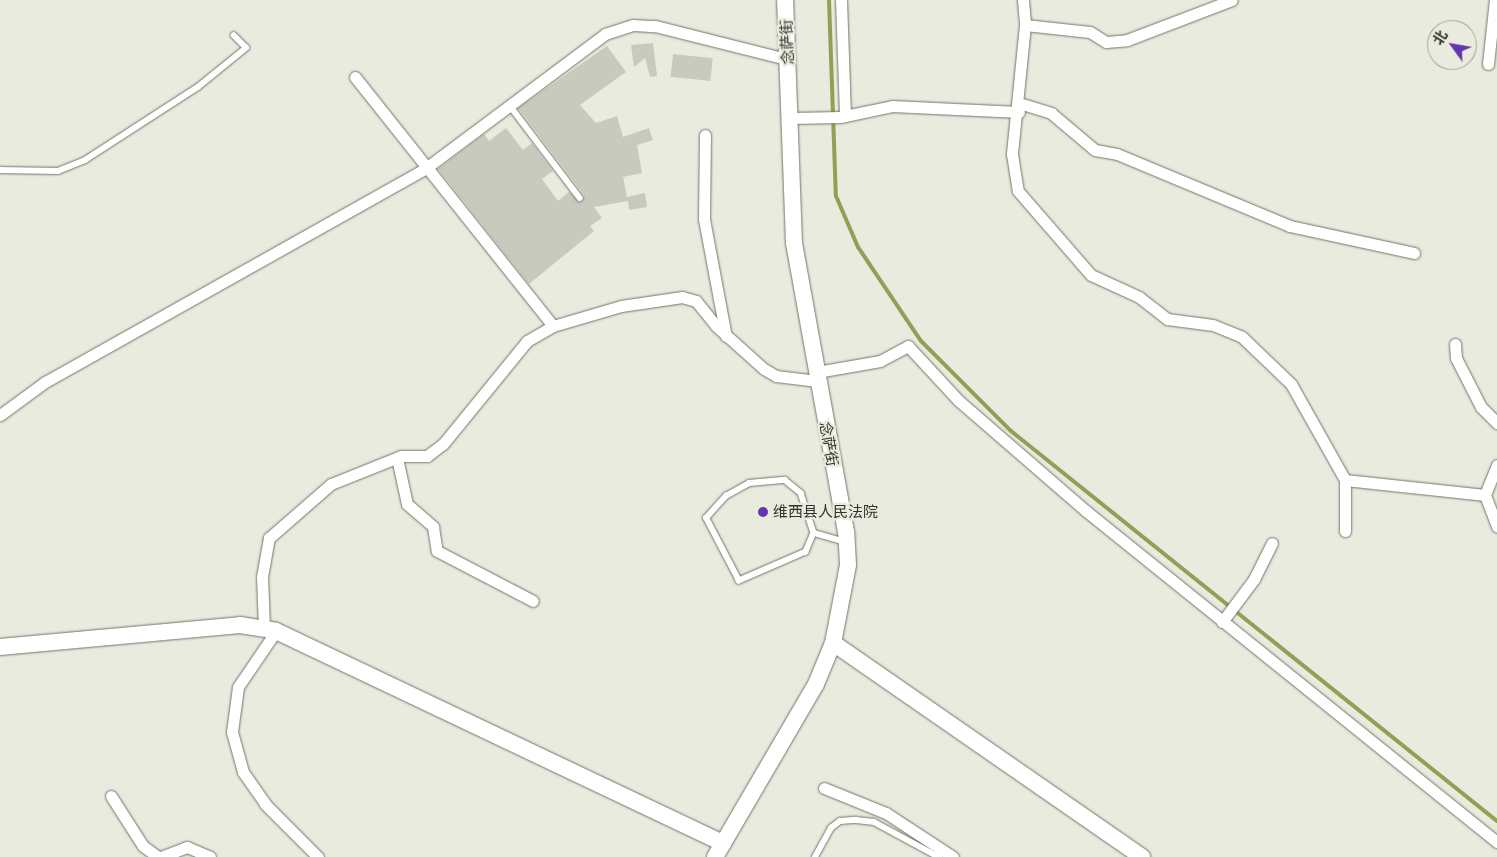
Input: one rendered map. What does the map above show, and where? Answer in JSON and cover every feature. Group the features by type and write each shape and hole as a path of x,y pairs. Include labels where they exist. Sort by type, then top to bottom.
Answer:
{"street":[{"name":"念萨街","path":"719,850 816,684 834,643 848,566 847,542 794,243 792,118 786,59 785,0"},
{"path":"841,0 842,116"},
{"path":"1023,0 1025,25 1019,108 1012,154 1018,191 1091,275 1139,297 1166,318 1213,326 1242,337 1291,384 1345,480 1345,531"},
{"path":"1025,25 1090,32 1106,42 1127,40 1232,0"},
{"path":"1488,64 1495,0"},
{"path":"0,415 46,382 426,168 511,107 605,34 633,25 655,26 786,59"},
{"path":"355,77 553,326"},
{"path":"792,118 842,116 892,106 1019,108 1051,113 1095,150 1116,154 1290,226 1414,253"},
{"path":"705,135 704,219 726,336"},
{"path":"318,857 265,804 243,772 232,732 238,687 270,629 262,577 269,538 331,484 397,458 427,456 443,444 527,341 553,326 621,306 682,297 696,301 726,336 776,376 817,376 880,361 908,346 993,432 1222,622 1497,842"},
{"path":"1454,344 1456,358 1481,407 1497,423"},
{"path":"397,458 407,504 433,527 436,551 533,601"},
{"path":"1497,465 1486,495 1497,527"},
{"path":"1345,480 1486,495"},
{"path":"1222,622 1240,598 1272,543"},
{"path":"0,647 240,625 270,629 719,850"},
{"path":"834,643 1142,857"},
{"path":"824,788 886,813 953,857"},
{"path":"111,796 143,846 160,857 187,847 210,857"}],"lane":[{"path":"0,170 31,174 58,171 85,160 198,87 246,48 234,36"},
{"path":"511,107 580,198"},
{"path":"785,480 801,493 814,532 806,552 739,581 706,518 726,496 749,483 785,480"},
{"path":"814,532 847,542"},
{"path":"815,857 831,828 840,821 856,820 874,822 939,857"}],"building":[{"path":"653,43 657,76 650,77 645,58 634,67 631,45"},
{"path":"607,46 626,72 580,105 596,123 617,116 623,137 649,128 653,140 637,145 642,173 623,177 627,197 645,193 647,207 629,210 628,201 594,207 602,218 590,226 594,231 529,284 438,169 484,134 489,141 506,128 523,150 532,143 553,171 542,179 558,201 569,192 582,202 584,195 518,108"},
{"path":"673,54 713,58 710,81 671,77"}],"waterway":[{"path":"829,0 836,196 858,247 921,341 1011,431 1497,821"}],"place":[{"name":"维西县人民法院","path":"763,512"}]}
